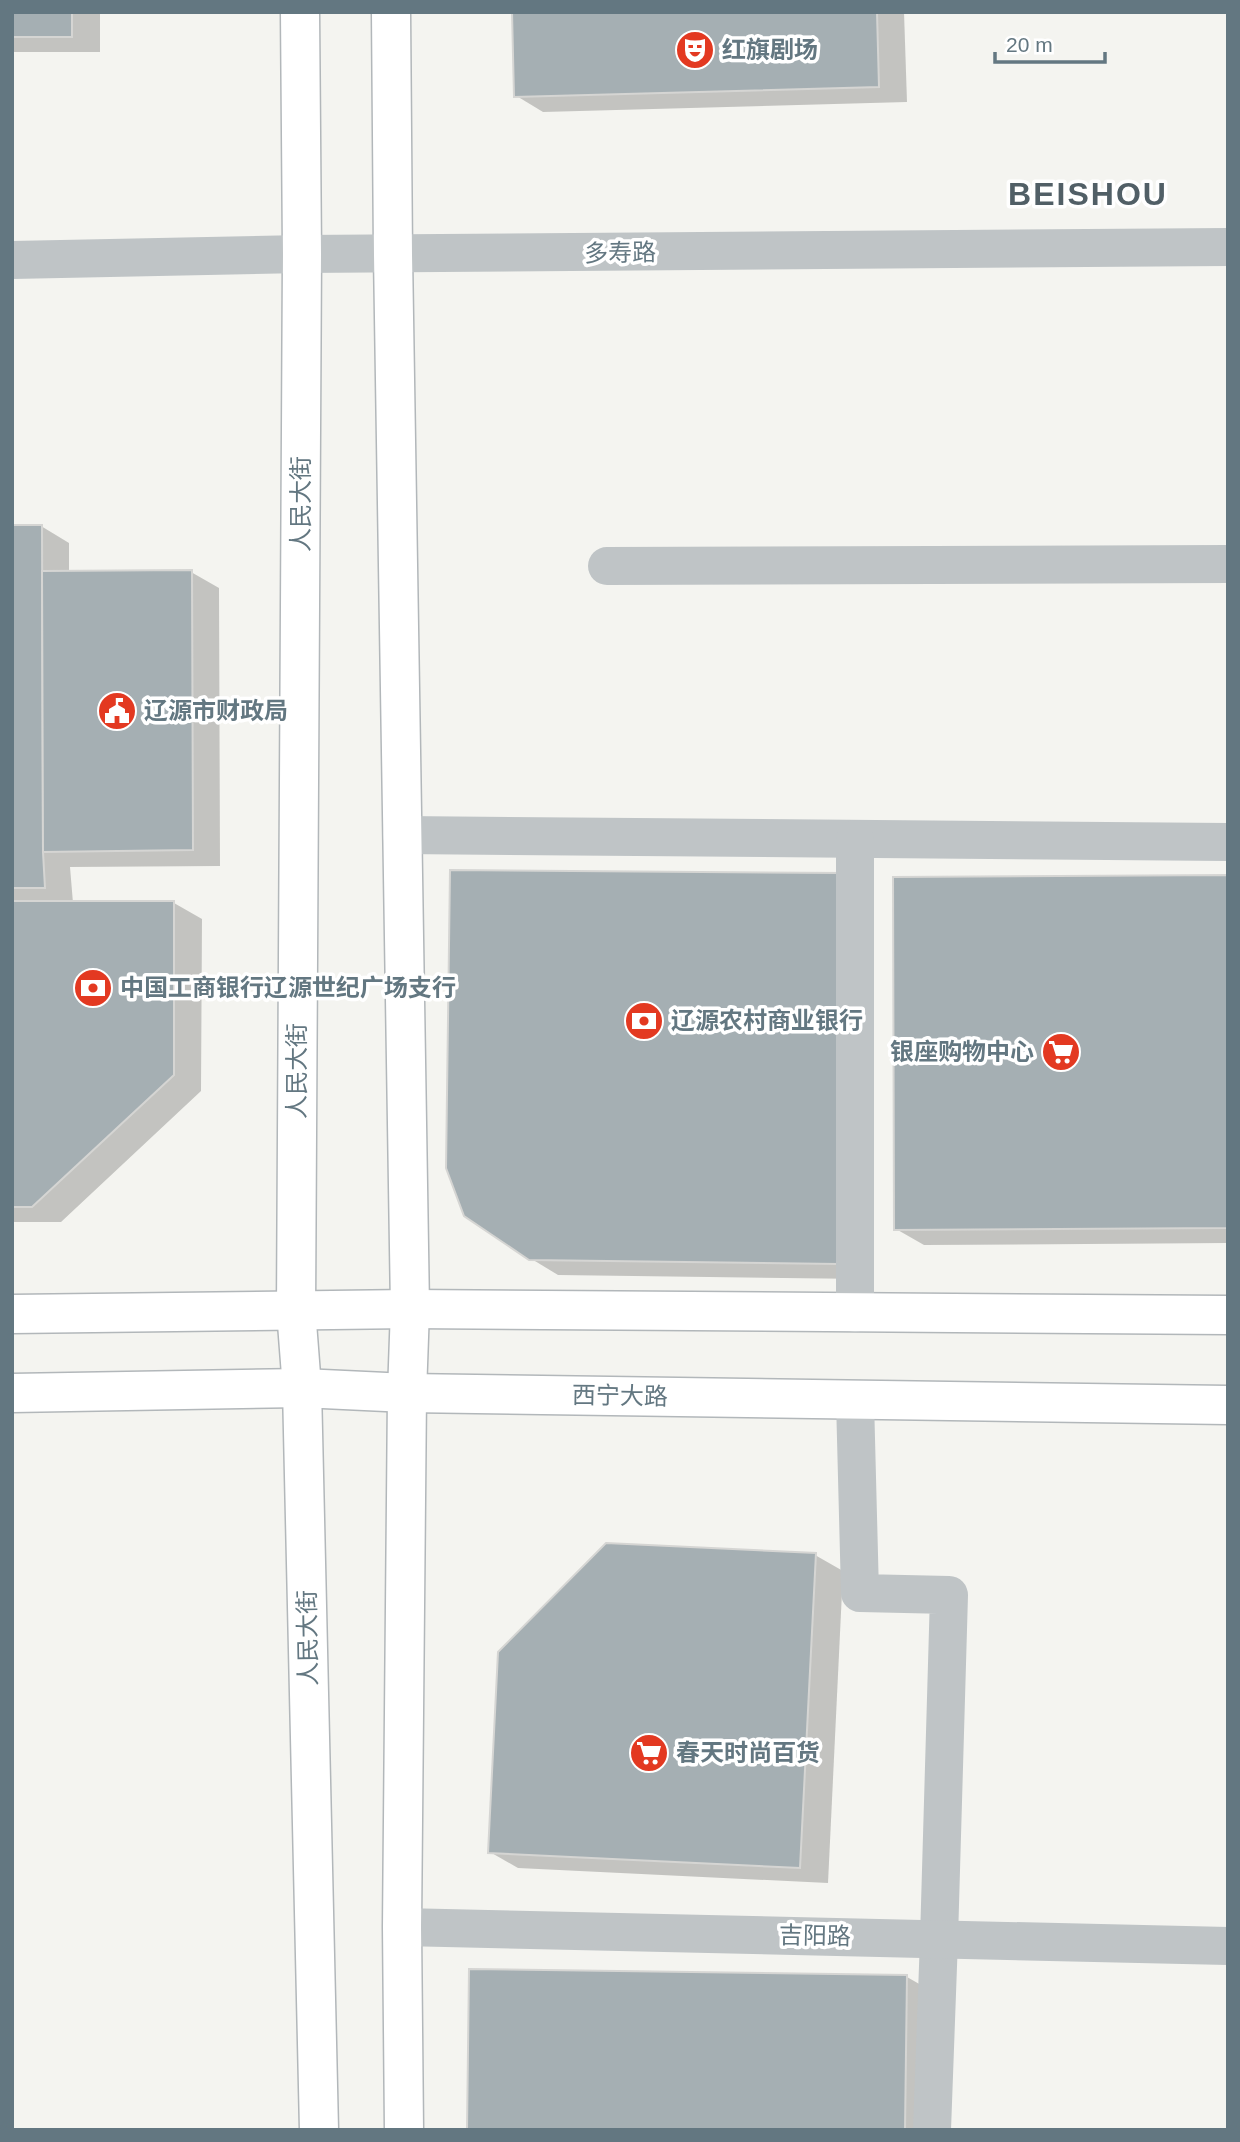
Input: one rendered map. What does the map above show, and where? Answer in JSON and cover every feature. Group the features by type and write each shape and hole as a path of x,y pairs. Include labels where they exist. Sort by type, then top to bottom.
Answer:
{"main road":[{"name":"人民大街","path":"300,12 302,254 296,1310 302,1388 319,2130"},
{"path":"391,12 410,1309 402,1927 404,2130"},
{"path":"12,1314 410,1309 1228,1315"},
{"name":"西宁大路","path":"12,1393 302,1388 407,1393 1228,1405"}],"street":[{"name":"多寿路","path":"12,260 302,254 1228,247"},
{"path":"607,566 1228,564"},
{"path":"402,835 1228,842"},
{"path":"855,839 855,1312"},
{"path":"855,1400 860,1593 949,1595 932,2130"},
{"name":"吉阳路","path":"402,1927 1228,1946"}],"building":[{"path":"12,12 72,12 72,37 12,37"},
{"name":"红旗剧场","path":"512,12 877,12 879,87 514,97"},
{"path":"12,525 42,525 45,888 12,888"},
{"name":"辽源市财政局","path":"192,570 193,850 43,852 42,571"},
{"name":"辽源农村商业银行","path":"450,870 842,873 838,1264 529,1260 464,1216 446,1168"},
{"name":"银座购物中心","path":"1228,875 1228,1228 894,1230 893,877"},
{"name":"中国工商银行辽源世纪广场支行","path":"12,901 174,901 174,1075 32,1207 12,1207"},
{"name":"春天时尚百货","path":"606,1543 816,1553 800,1868 488,1853 498,1652"},
{"path":"469,1969 907,1975 905,2130 467,2130"}],"place":[{"name":"红旗剧场","path":"695,50"},
{"name":"辽源市财政局","path":"117,711"},
{"name":"中国工商银行辽源世纪广场支行","path":"93,988"},
{"name":"辽源农村商业银行","path":"644,1021"},
{"name":"银座购物中心","path":"1061,1052"},
{"name":"春天时尚百货","path":"649,1753"}],"district":[{"name":"BEISHOU","path":"1088,194"}]}
